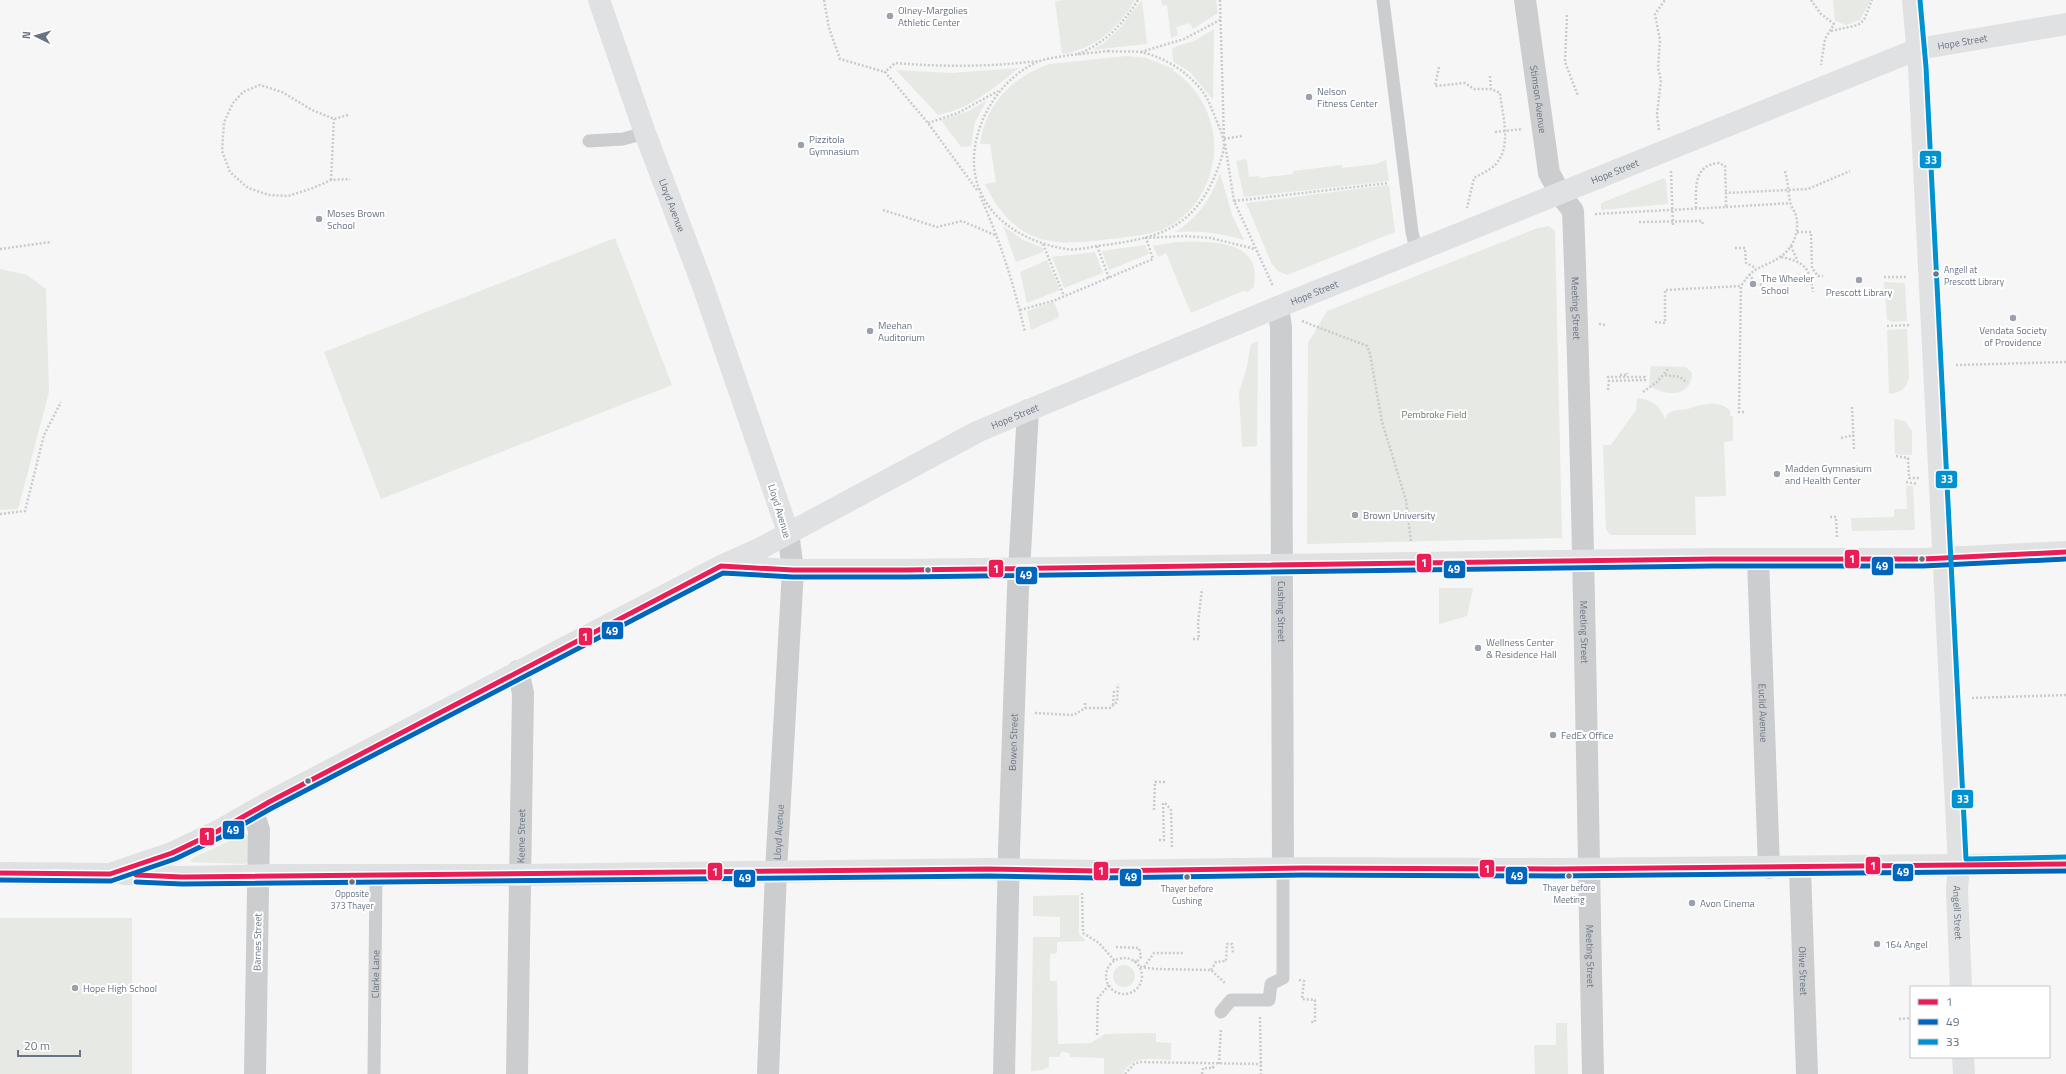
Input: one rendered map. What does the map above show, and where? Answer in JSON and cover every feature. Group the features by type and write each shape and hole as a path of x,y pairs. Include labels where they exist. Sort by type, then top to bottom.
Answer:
{"street":[{"name":"Lloyd Avenue","path":"600,0 645,133 704,286 788,532 793,570 776,871 768,1074"},
{"name":"Stimson Avenue","path":"1525,0 1549,173 1561,194"},
{"name":"Angell Street","path":"1913,0 1918,49 1960,866 1957,890 1961,986"},
{"name":"Hope Street","path":"0,873 110,874 172,853 253,812 518,671 721,566 761,548 788,532 977,432 1278,307 1417,253 1918,49 2066,24"},
{"name":"Meeting Street","path":"1561,194 1573,211 1584,561 1592,1074"},
{"name":"Cushing Street","path":"1278,307 1281,327 1281,564 1284,869"},
{"name":"Bowen Street","path":"1004,1074 1019,569 1028,410"},
{"path":"721,566 793,570 1019,569 1281,564 1944,558 2066,552"},
{"name":"Euclid Avenue","path":"1758,559 1769,868"},
{"name":"Keene Street","path":"517,1074 523,693 518,671"},
{"name":"Barnes Street","path":"253,812 259,830 257,875 255,1074"},
{"path":"110,874 182,877 257,875 520,875 1009,869 1187,871 1284,869 1800,868 2066,864"},
{"name":"Olive Street","path":"1800,868 1807,1074"},
{"path":"1963,1058 1964,1074"}],"lane":[{"path":"1383,0 1412,232 1417,253"},
{"path":"589,141 623,140 645,133"},
{"path":"1221,1012 1231,1000 1269,1000 1271,984 1283,978 1284,869"},
{"name":"Clarke Lane","path":"374,1074 376,875"}],"path":[{"path":"824,0 829,28 840,59 885,72 928,123 996,215 1018,232 1043,244 1069,249 1146,238 1184,236 1211,238 1256,249"},
{"path":"1074,56 1102,42 1121,22 1138,0"},
{"path":"1220,0 1222,19 1224,141 1234,201 1273,286"},
{"path":"1659,131 1657,114 1661,80 1658,68 1660,40 1655,14 1665,0"},
{"path":"1811,0 1821,14 1834,24 1825,39 1821,67"},
{"path":"1830,31 1834,29 1851,28 1858,25 1864,20 1872,0"},
{"path":"1567,15 1565,62 1578,96"},
{"path":"1140,52 1184,39 1222,19"},
{"path":"885,72 895,63 965,67 1039,61 1108,51 1140,52 1163,60 1188,76 1207,97 1224,141 1217,170 1207,193 1192,214 1173,227 1146,238"},
{"path":"1025,332 1020,310 997,236 978,192 972,162 977,136 992,98 1016,75 1039,61"},
{"path":"1439,67 1435,86 1465,83 1474,89 1491,89 1500,93 1506,141 1502,154 1495,165 1474,178 1467,208"},
{"path":"1490,76 1491,89"},
{"path":"348,115 334,119 312,110 282,92 260,85 243,92 233,103 224,122 222,151 230,172 248,188 269,195 288,196 313,188 331,180 350,179"},
{"path":"928,123 958,113 1002,89"},
{"path":"331,180 334,119"},
{"path":"1495,132 1527,129"},
{"path":"1224,141 1242,136"},
{"path":"1696,208 1697,180 1701,171 1708,165 1719,162 1725,166 1726,207"},
{"path":"1744,412 1739,412 1741,286 1749,274 1756,268 1781,257 1791,246 1797,232 1796,216 1790,203 1790,190 1785,171"},
{"path":"1726,193 1808,189 1850,171"},
{"path":"1670,175 1673,227"},
{"path":"1234,201 1392,183"},
{"path":"1595,214 1790,203"},
{"path":"883,210 937,227 962,221 997,236"},
{"path":"1639,222 1702,221 1703,225"},
{"path":"1797,232 1811,232 1812,268 1818,276"},
{"path":"1020,310 1064,296 1153,259 1146,238"},
{"path":"0,249 51,242"},
{"path":"1043,244 1064,296"},
{"path":"1097,246 1109,278"},
{"path":"1791,246 1798,261 1811,275 1813,292"},
{"path":"1735,248 1745,248 1746,262 1756,268"},
{"path":"1781,257 1798,261"},
{"path":"1749,274 1756,284 1763,285"},
{"path":"1811,275 1823,276"},
{"path":"1884,278 1910,277"},
{"path":"1655,322 1665,323 1665,290 1741,286"},
{"path":"1299,320 1367,346 1370,354 1382,422 1406,500 1412,545"},
{"path":"1599,324 1605,325"},
{"path":"1887,326 1913,325"},
{"path":"1951,365 2066,362"},
{"path":"1643,392 1664,375 1669,368"},
{"path":"1608,390 1608,377 1627,375 1628,373"},
{"path":"1609,381 1645,380 1645,377 1620,375"},
{"path":"1664,375 1680,378 1686,383"},
{"path":"0,514 25,511 44,435 61,402"},
{"path":"1852,407 1854,449"},
{"path":"1841,438 1854,435"},
{"path":"1896,456 1908,458 1909,478 1918,478"},
{"path":"1906,482 1919,484"},
{"path":"1830,517 1836,517 1837,537"},
{"path":"1193,640 1199,640 1198,623 1202,589"},
{"path":"1033,713 1074,714 1085,708 1110,708 1116,702 1118,684"},
{"path":"1113,706 1114,691"},
{"path":"1965,698 2066,694"},
{"path":"1085,703 1085,708"},
{"path":"1154,810 1155,782 1167,782"},
{"path":"1159,840 1164,840 1164,804 1166,804 1170,810 1172,852"},
{"path":"1082,890 1083,933 1099,943 1115,961"},
{"path":"1211,970 1216,962 1226,962 1227,944 1232,944 1233,953"},
{"path":"1116,947 1139,948 1141,957 1136,962 1134,961"},
{"path":"1183,953 1154,953 1142,967 1140,985 1131,992 1120,993 1109,985 1106,975 1108,970 1115,961 1126,958 1134,961 1142,967 1211,970 1220,976 1228,987 1231,1000"},
{"path":"1098,1035 1098,998 1109,985"},
{"path":"1260,1000 1261,1074"},
{"path":"1304,1000 1315,1000 1316,1022 1311,1022"},
{"path":"1899,1019 1910,1018"},
{"path":"1219,1064 1221,1028"},
{"path":"1126,1074 1130,1068 1140,1062 1261,1064"},
{"path":"1202,1074 1203,1068 1213,1068 1213,1064"},
{"path":"1129,1074 1130,1068"}],"green space":[{"path":"1135,0 1121,20 1104,36 1085,47 1062,54 1055,1"},
{"path":"1142,0 1147,44 1092,50 1104,43 1119,29"},
{"path":"1161,0 1216,0 1218,13 1193,29 1190,23 1176,27 1178,35 1171,38 1167,5 1162,6"},
{"path":"1833,0 1871,0 1860,20 1846,25 1835,21"},
{"path":"1214,29 1213,100 1191,73 1173,61 1172,48 1196,40"},
{"path":"1126,56 1146,58 1174,69 1173,71 1193,88 1207,111 1212,127 1214,142 1213,158 1205,188 1197,201 1187,213 1175,223 1161,230 1147,234 1092,241 1062,242 1043,240 1018,228 1001,211 985,184 996,182 990,144 980,144 988,117 995,105 1013,84 1024,76 1050,64"},
{"path":"1019,68 991,90 971,103 950,112 938,115 896,70 951,73"},
{"path":"987,100 975,122 971,146 961,147 941,120 969,111"},
{"path":"1245,159 1247,161 1249,177 1259,176 1260,178 1293,174 1293,171 1342,165 1342,168 1376,164 1386,160 1389,181 1244,197 1236,161"},
{"path":"1220,173 1232,215 1244,240 1210,233 1192,231 1175,232 1190,221 1203,207"},
{"path":"1664,178 1666,181 1668,204 1601,210 1601,203"},
{"path":"1389,185 1395,232 1287,275 1278,271 1272,264 1246,203"},
{"path":"1003,226 1023,240 1043,248 1043,252 1016,262"},
{"name":"Pembroke Field","path":"1549,226 1555,231 1562,538 1307,544 1308,343 1327,311 1538,228"},
{"path":"615,238 672,385 381,499 324,352"},
{"path":"1177,242 1210,242 1233,247 1242,251 1250,258 1254,268 1254,287 1248,292 1243,291 1191,313 1166,253 1158,257 1153,246"},
{"path":"1145,245 1149,254 1109,270 1102,251"},
{"path":"1095,252 1103,273 1064,288 1052,257"},
{"path":"1047,260 1060,290 1027,303 1020,272"},
{"path":"0,269 27,275 46,289 49,392 18,509 0,510"},
{"path":"1884,282 1905,283 1907,321 1893,322 1887,320"},
{"path":"1054,302 1059,314 1058,318 1031,330 1027,311"},
{"path":"1907,329 1908,381 1903,389 1889,394 1887,330"},
{"path":"1258,341 1257,446 1242,447 1239,392 1246,371 1251,344"},
{"path":"1651,366 1686,367 1692,373 1690,381 1687,387 1676,393 1669,393 1655,389 1649,385"},
{"path":"1637,398 1648,400 1655,404 1666,420 1667,415 1672,411 1709,404 1726,407 1730,411 1730,416 1733,416 1733,441 1724,442 1726,496 1695,497 1696,535 1611,535 1606,530 1603,445 1611,445 1636,410"},
{"path":"1894,419 1905,421 1912,431 1912,455 1895,454"},
{"path":"1906,486 1913,486 1915,530 1852,531 1851,518 1894,517 1894,509 1907,509"},
{"path":"1439,588 1473,588 1467,616 1439,624"},
{"path":"244,834 247,834 249,841 248,862 245,864 190,862 193,858"},
{"path":"1079,895 1079,934 1086,941 1057,942 1057,953 1050,954 1050,981 1057,981 1058,1044 1091,1043 1105,1034 1156,1033 1156,1042 1171,1043 1171,1060 1144,1059 1132,1063 1123,1074 1104,1074 1104,1058 1070,1057 1070,1054 1062,1051 1059,1057 1049,1057 1049,1067 1042,1070 1031,1071 1033,937 1060,937 1060,917 1033,916 1033,896"},
{"name":"Hope High School","path":"0,918 132,918 132,1074 0,1074"},
{"path":"1124,965 1132,968 1135,976 1132,984 1124,987 1116,984 1113,976 1116,968"},
{"path":"1556,1023 1567,1023 1568,1074 1535,1074 1534,1045 1556,1045"}],"transit line":[{"name":"33","path":"1920,0 1926,67 1966,859 2066,857"},
{"name":"1","path":"0,873 110,874 172,853 218,831 269,802 721,566 793,570 905,570 1713,559 1923,559 2066,552"},
{"name":"49","path":"0,880 111,881 175,859 221,837 272,808 723,573 793,577 905,577 1713,566 1923,566 2066,559"},
{"name":"1","path":"136,875 182,877 988,869 1098,871 1303,868 1556,869 2066,864"},
{"name":"49","path":"136,882 182,884 988,876 1098,878 1303,875 1556,876 2066,871"}],"place":[{"name":"Olney-Margolies Athletic Center","path":"890,16"},
{"name":"Nelson Fitness Center","path":"1309,97"},
{"name":"Pizzitola Gymnasium","path":"801,145"},
{"name":"Moses Brown School","path":"319,219"},
{"name":"Angell at Prescott Library","path":"1936,274"},
{"name":"Prescott Library","path":"1859,280"},
{"name":"The Wheeler School","path":"1753,284"},
{"name":"Vendata Society of Providence","path":"2013,318"},
{"name":"Meehan Auditorium","path":"870,331"},
{"name":"Madden Gymnasium and Health Center","path":"1777,474"},
{"name":"Brown University","path":"1355,515"},
{"name":"Wellness Center & Residence Hall","path":"1478,648"},
{"name":"FedEx Office","path":"1553,735"},
{"name":"Thayer before Meeting","path":"1569,876"},
{"name":"Thayer before Cushing","path":"1187,877"},
{"name":"Opposite 373 Thayer","path":"352,882"},
{"name":"Avon Cinema","path":"1692,903"},
{"name":"164 Angel","path":"1877,944"},
{"name":"Hope High School","path":"75,988"}]}
